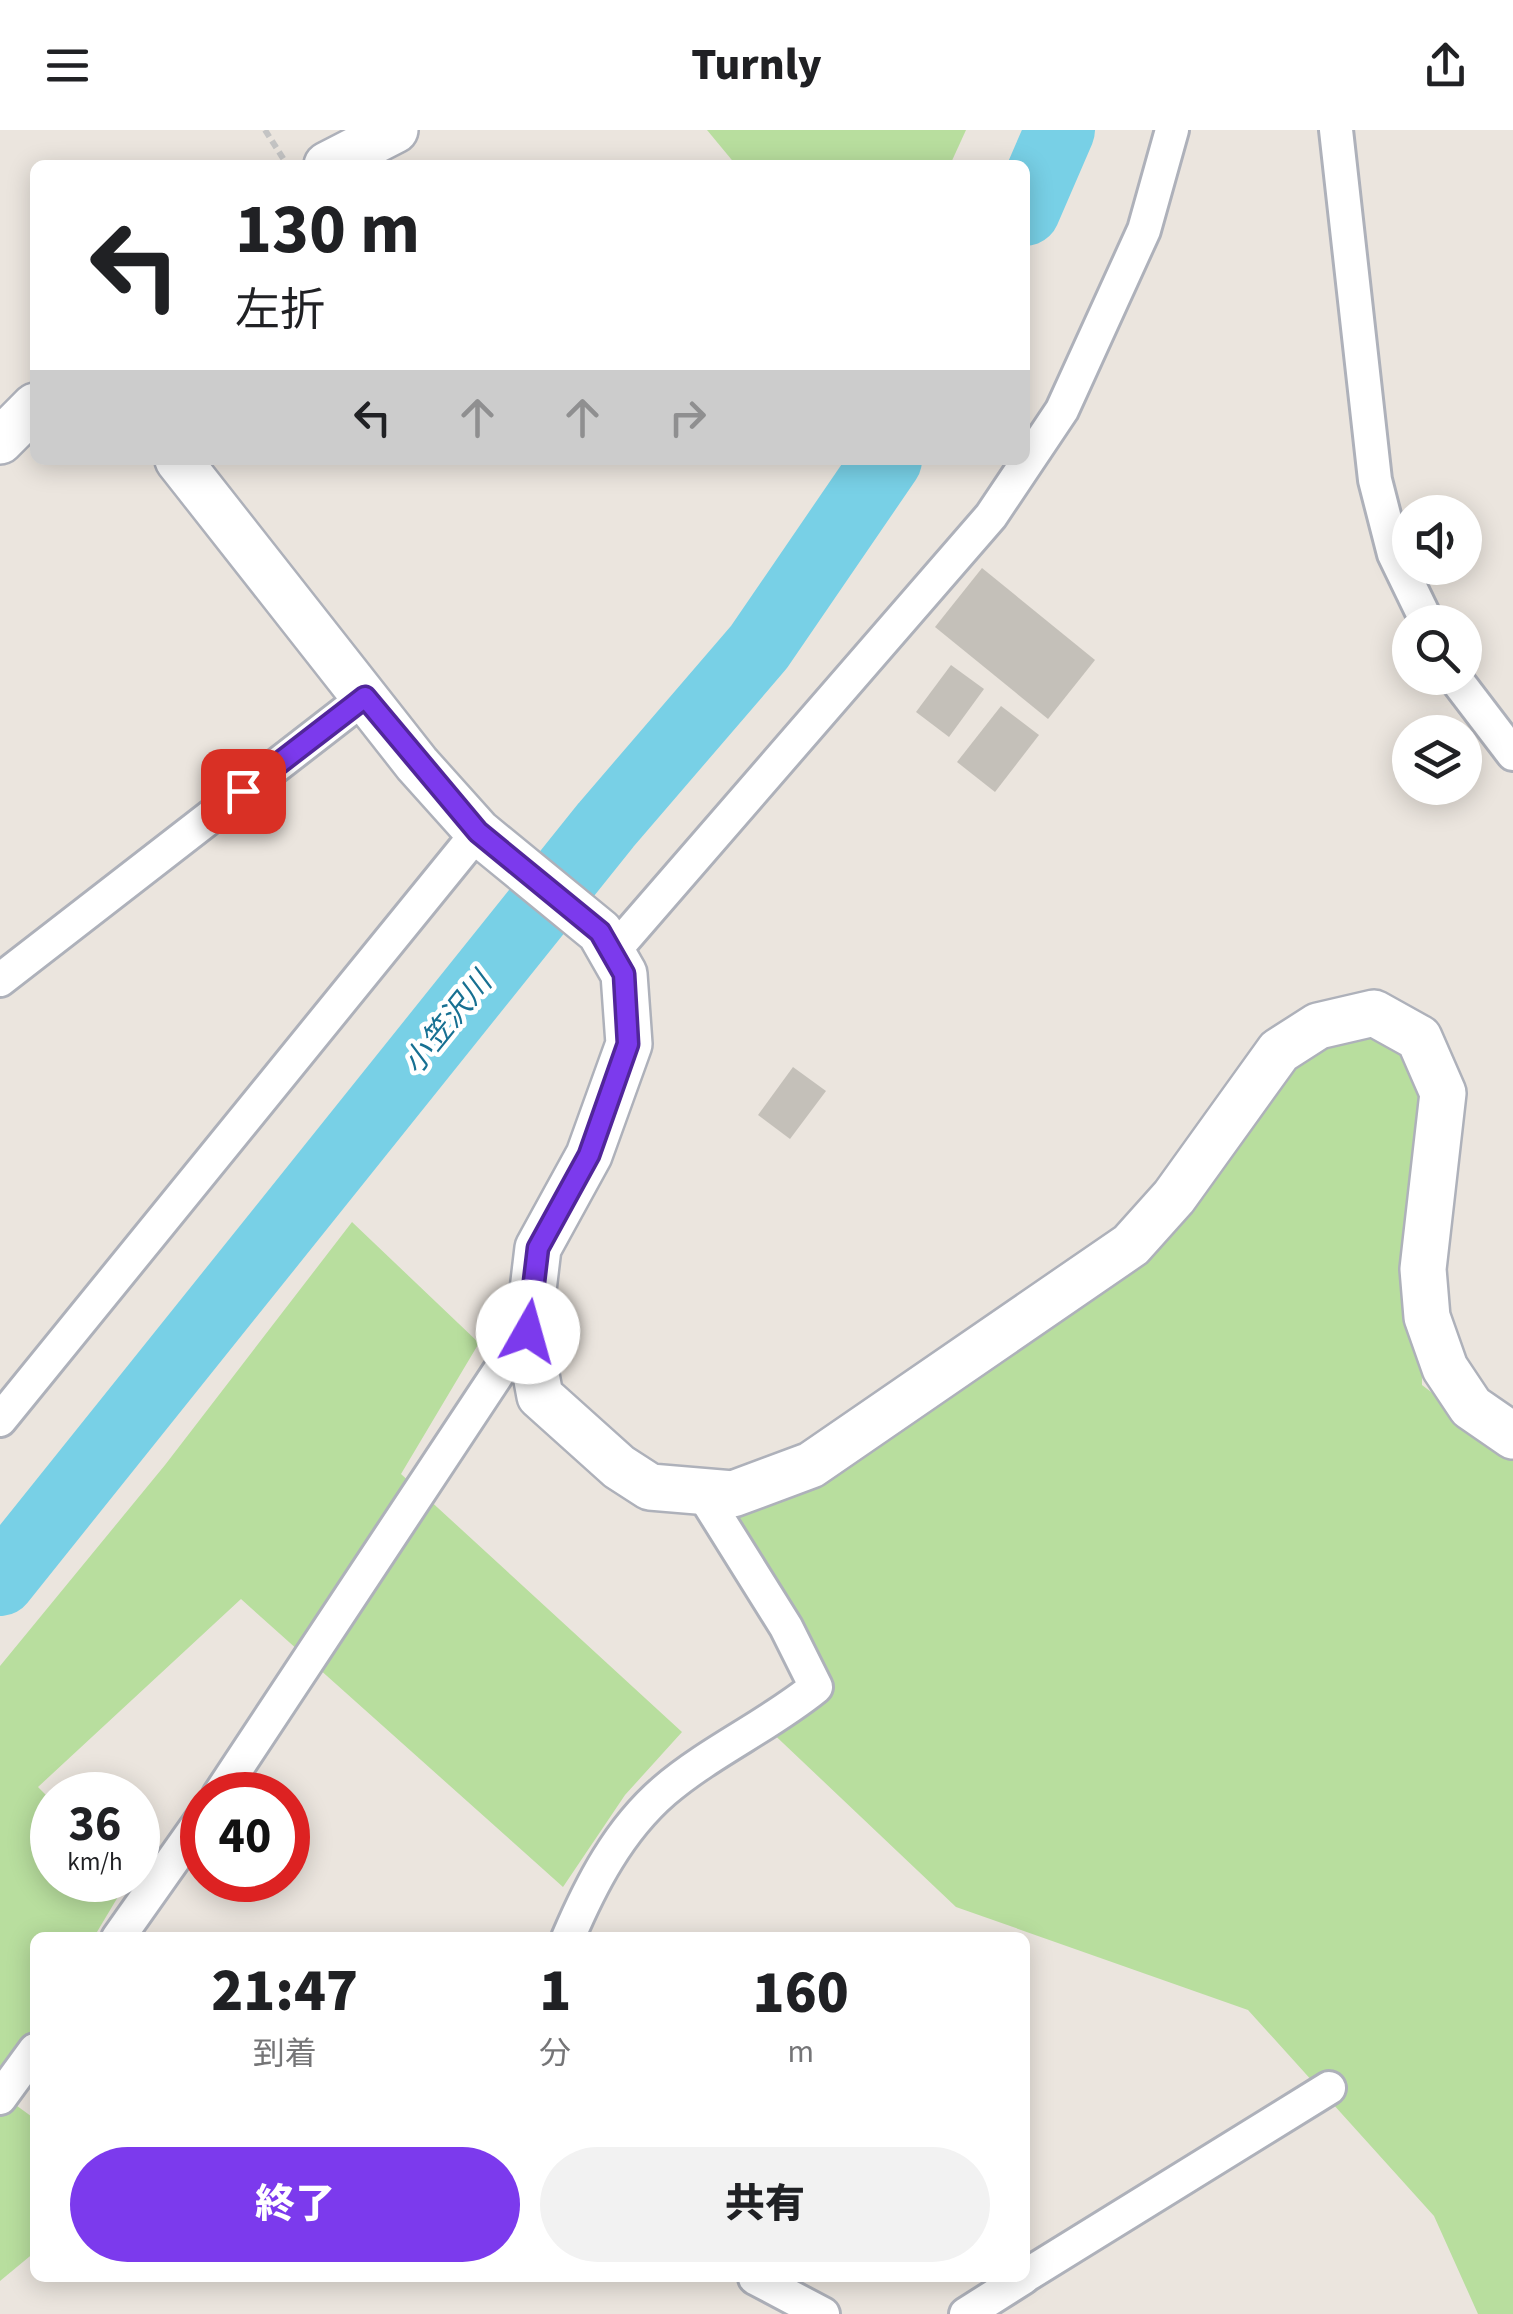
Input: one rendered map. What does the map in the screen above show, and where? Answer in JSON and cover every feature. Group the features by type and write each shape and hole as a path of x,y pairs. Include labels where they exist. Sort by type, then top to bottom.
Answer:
{"street":[{"path":"337,160 395,130"},
{"path":"1030,458 1062,410 1144,230 1172,130"},
{"path":"1336,130 1375,480 1394,554 1419,605"},
{"path":"0,441 30,411"},
{"path":"182,465 365,697 488,839 606,942 624,974 628,1044 589,1155 538,1248 528,1332 540,1396 619,1467 650,1487 733,1494 812,1465 1130,1245 1174,1197 1280,1052 1318,1026 1374,1013 1419,1038 1443,1092 1423,1269 1427,1317 1445,1368 1471,1407 1513,1436"},
{"path":"606,942 992,516 1026,465"},
{"path":"1468,695 1513,754"},
{"path":"0,980 365,697"},
{"path":"0,1420 488,839"},
{"path":"234,1772 502,1367"},
{"path":"570,1932 587,1892 622,1837 663,1792 816,1687 786,1627 701,1491"},
{"path":"122,1932 180,1851"},
{"path":"0,2098 30,2057"},
{"path":"1030,2273 1329,2088"},
{"path":"763,2282 823,2314"},
{"path":"966,2314 1016,2282"}],"path":[{"path":"265,130 284,160"}],"green space":[{"path":"707,130 966,130 952,160 732,160"},
{"path":"1318,1026 1419,1038 1422,1385 1513,1455 1513,2314 1478,2314 1434,2216 1248,2010 956,1907 764,1725 815,1687 709,1505 1024,1319"},
{"path":"352,1222 479,1343 401,1474 682,1732 625,1795 563,1887 241,1599 54,1772 30,1772 30,1902 115,1902 97,1932 30,1932 30,2047 2,2095 30,2115 30,2256 0,2281 0,1666 165,1465"}],"building":[{"path":"982,568 1095,660 1048,719 935,627"},
{"path":"951,665 984,689 949,737 916,712"},
{"path":"1001,706 1039,735 995,792 957,762"},
{"path":"793,1067 826,1091 790,1139 758,1115"}],"waterway":[{"name":"小笠沢川","path":"1030,199 1060,130"},
{"name":"小笠沢川","path":"0,1581 606,825 759,647 884,465"}],"route":[{"path":"243,791 365,697 478,832 600,932 624,974 628,1044 589,1155 538,1248 528,1332"}]}
